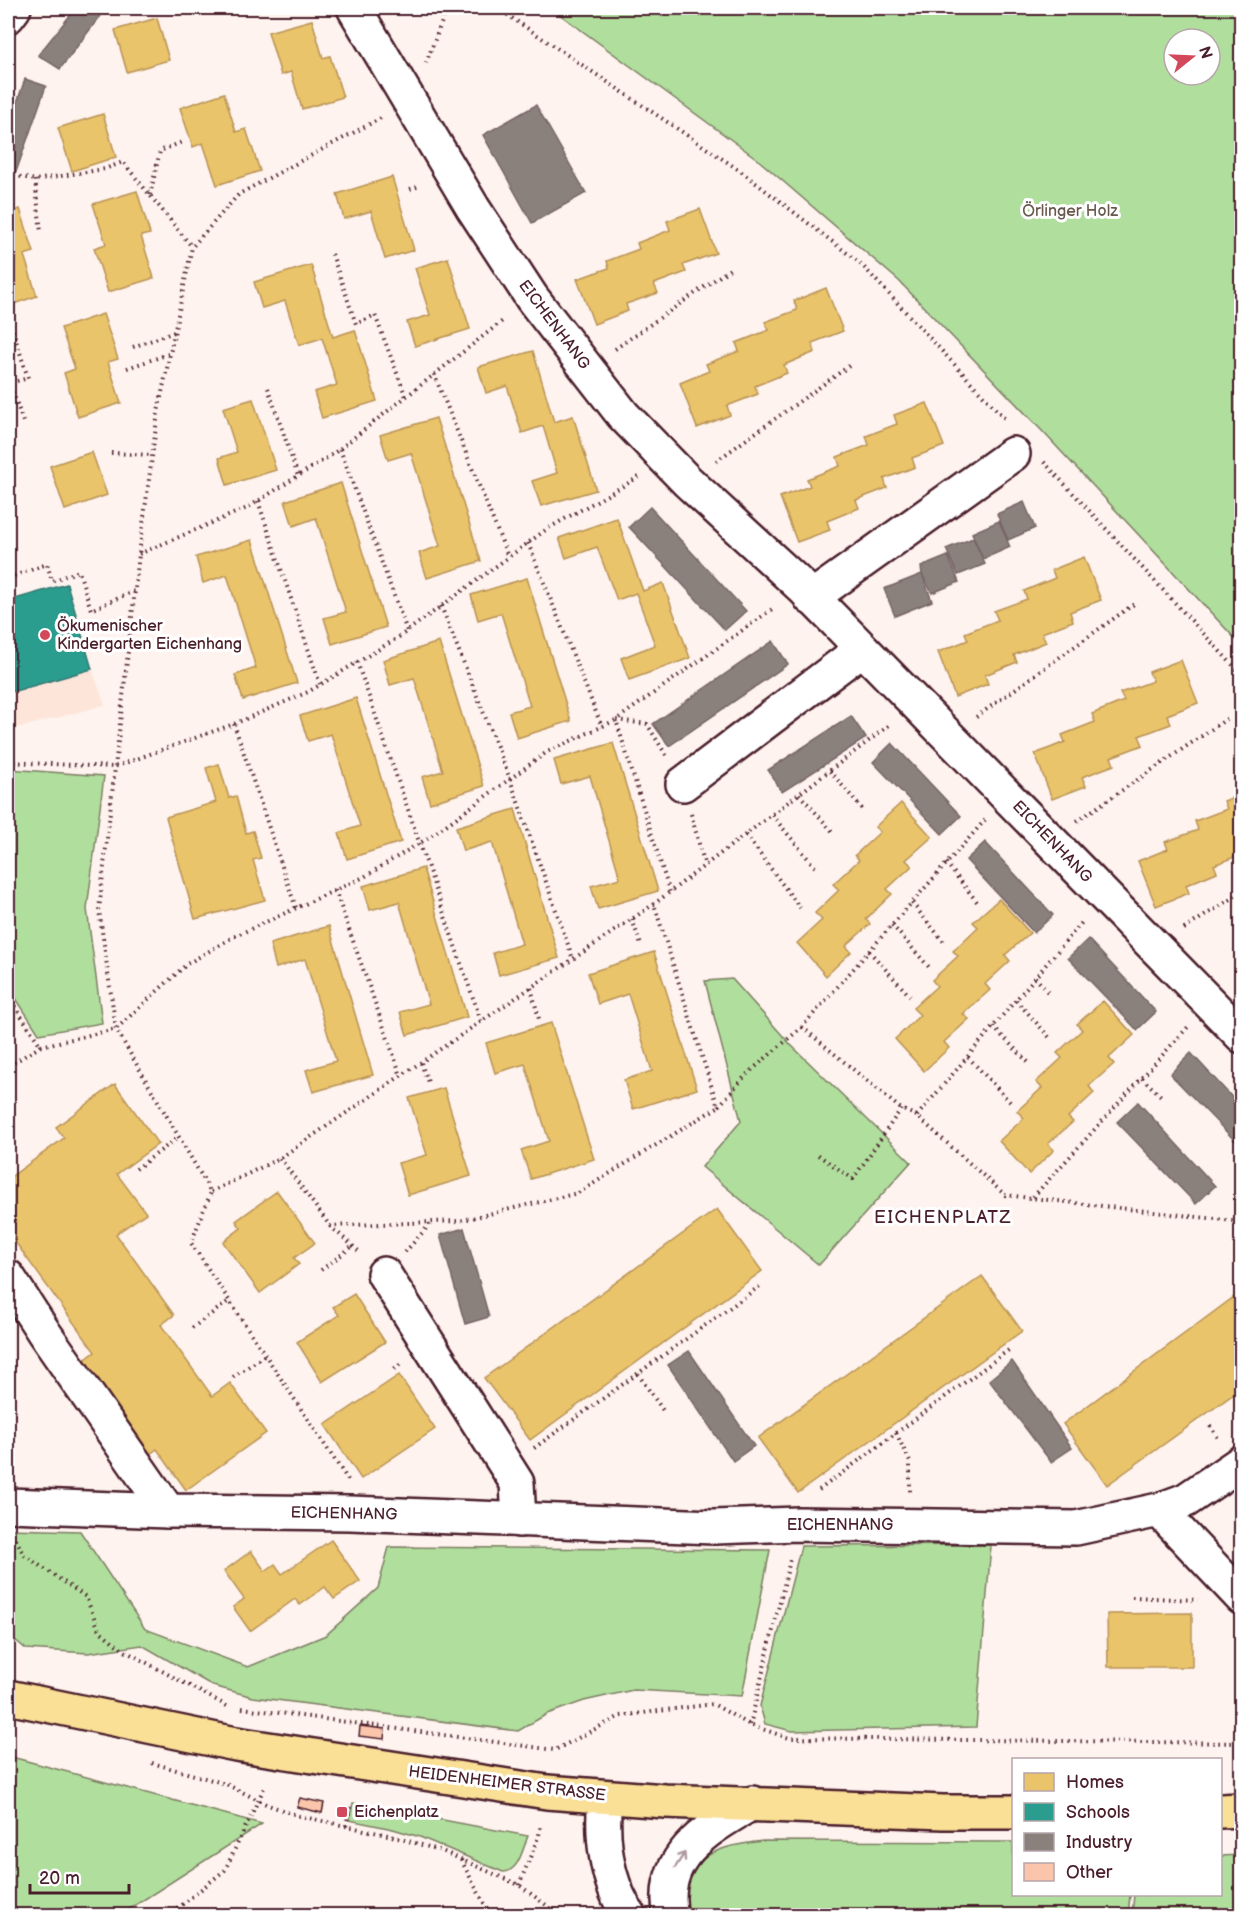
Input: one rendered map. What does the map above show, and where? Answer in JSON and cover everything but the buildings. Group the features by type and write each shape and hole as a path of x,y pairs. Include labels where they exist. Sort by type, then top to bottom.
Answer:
{"main road":[{"name":"HEIDENHEIMER STRASSE","path":"8,1697 236,1744 530,1790 605,1797 943,1812 1012,1812"},
{"path":"1222,1811 1242,1810"}],"street":[{"path":"8,16 14,8"},
{"name":"EICHENHANG","path":"354,8 473,208 532,298 623,415 862,649 1242,1036"},
{"path":"806,593 1022,447"},
{"path":"683,784 862,649"},
{"path":"384,1274 517,1484 519,1520"},
{"path":"8,1277 168,1511"},
{"name":"EICHENHANG","path":"9,1505 168,1511 350,1513 714,1527 798,1524 1076,1528 1159,1510 1186,1500 1242,1462"},
{"path":"1159,1510 1232,1589"},
{"path":"605,1797 603,1826 608,1861 615,1887 629,1916"},
{"path":"671,1916 668,1902 669,1884 681,1858 693,1843 721,1821 752,1803"}],"path":[{"path":"211,1192 116,1029 99,910 114,767 158,412 192,247 239,194 412,102 447,8"},
{"path":"497,8 739,170 860,263 1022,447 1242,675"},
{"path":"150,196 160,151 182,142"},
{"path":"8,174 36,180 105,169 123,162 192,247"},
{"path":"36,180 41,232"},
{"path":"332,254 356,324 375,315 406,397"},
{"path":"586,369 730,269"},
{"path":"140,554 247,508 298,476 340,448 532,298"},
{"path":"8,320 28,378 10,383 24,425"},
{"path":"133,347 174,332"},
{"path":"127,368 170,354"},
{"path":"8,762 114,767 234,724 308,692 407,631 547,529 678,471 849,366"},
{"path":"434,374 508,557"},
{"path":"268,388 298,476"},
{"path":"340,448 407,631"},
{"path":"111,453 152,456"},
{"path":"258,501 320,684"},
{"path":"528,543 602,727"},
{"path":"14,576 47,564 52,581 79,571 91,610 135,591"},
{"path":"8,1066 41,1046 116,1029 187,964 233,937 364,877 420,843 547,752 616,720 806,593"},
{"path":"948,737 1134,604"},
{"path":"441,606 510,778 573,959"},
{"path":"357,662 481,1022"},
{"path":"350,1513 350,1483 191,1243 211,1192 280,1158 670,893 916,705"},
{"path":"1049,840 1228,718"},
{"path":"616,720 647,724 683,784 705,866"},
{"path":"616,720 670,893"},
{"path":"234,724 296,908"},
{"path":"830,771 863,810"},
{"path":"799,794 833,832"},
{"path":"330,1226 459,1221 578,1192 718,1107 746,1075 802,1027 1006,796"},
{"path":"772,814 815,867"},
{"path":"746,835 801,908"},
{"path":"946,863 978,903"},
{"path":"335,890 401,1076"},
{"path":"1155,947 1242,892"},
{"path":"917,1116 1104,896"},
{"path":"912,903 944,942"},
{"path":"654,904 718,1107"},
{"path":"632,919 641,945"},
{"path":"892,925 929,967"},
{"path":"869,951 910,996"},
{"path":"1035,977 1050,995"},
{"path":"531,988 539,1018"},
{"path":"8,996 41,1046"},
{"path":"1016,1000 1050,1038"},
{"path":"1032,1197 1210,1003"},
{"path":"802,1027 901,1109 917,1116 1005,1195 1242,1222"},
{"path":"993,1027 1031,1065"},
{"path":"968,1057 1010,1102"},
{"path":"421,1063 429,1084"},
{"path":"1142,1078 1161,1096"},
{"path":"818,1155 854,1179 901,1109"},
{"path":"136,1169 179,1137"},
{"path":"280,1158 330,1226 384,1274"},
{"path":"321,1270 353,1246"},
{"path":"507,1467 760,1286"},
{"path":"192,1328 229,1301"},
{"path":"750,1725 798,1524 813,1494 1010,1349"},
{"path":"233,1377 264,1356"},
{"path":"638,1374 664,1412"},
{"path":"896,1433 910,1462 910,1526"},
{"path":"9,1505 9,1527 24,1555 86,1597 99,1630 123,1650 228,1706"},
{"path":"1132,1597 1224,1601 1232,1589"},
{"path":"238,1708 555,1750 620,1716 713,1704 750,1725 789,1738 1242,1743"},
{"path":"154,1764 226,1784 258,1800 299,1815 406,1840 461,1860 519,1885 561,1916"},
{"path":"168,1916 225,1870 264,1788"},
{"path":"346,1826 350,1807"},
{"path":"461,1860 491,1916"}],"shaded area":[{"name":"Ökumenischer Kindergarten Eichenhang","path":"67,584 105,705 22,727 8,728 8,601"}],"green space":[{"name":"Örlinger Holz","path":"551,8 1241,8 1241,645 1044,433 899,281 756,158"},
{"path":"8,769 104,776 87,909 102,1023 39,1034 8,986"},
{"path":"732,979 791,1045 911,1162 819,1265 702,1167 741,1121 705,981"},
{"path":"8,1529 80,1531 145,1629 248,1667 326,1635 378,1588 389,1547 770,1550 742,1696 633,1690 584,1701 547,1714 518,1731 253,1697 213,1686 142,1645 88,1653 26,1649 8,1634"},
{"path":"991,1545 976,1727 792,1731 765,1724 760,1706 801,1546"},
{"path":"8,1756 262,1824 120,1915 8,1915"},
{"path":"353,1803 528,1836 517,1864 503,1872 420,1837 349,1820"},
{"path":"763,1841 1012,1842 1012,1896 1130,1896 1128,1916 685,1916 685,1898 690,1878 696,1867 713,1853 737,1845"},
{"path":"1241,1855 1241,1915 1132,1915 1134,1896 1222,1896 1222,1856"}],"place":[{"name":"Ökumenischer Kindergarten Eichenhang","path":"45,635"},
{"name":"Eichenplatz","path":"342,1812"}],"district":[{"name":"EICHENPLATZ","path":"943,1217"}]}
